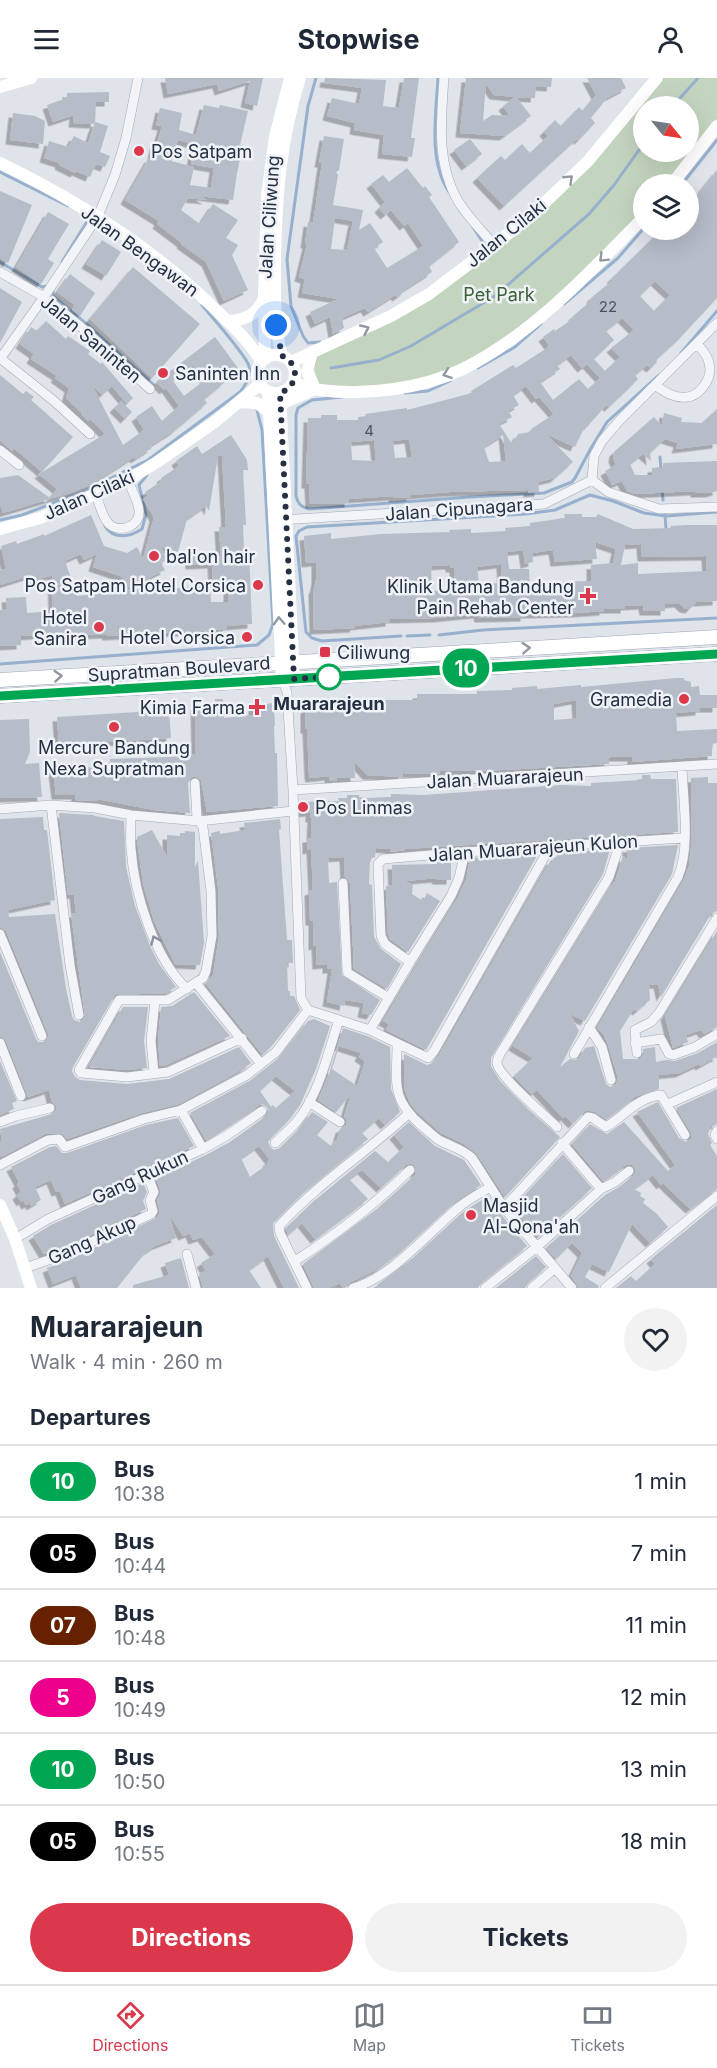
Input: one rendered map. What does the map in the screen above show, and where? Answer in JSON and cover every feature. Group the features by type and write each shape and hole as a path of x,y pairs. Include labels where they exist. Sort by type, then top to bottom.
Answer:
{"main road":[{"name":"Supratman Boulevard","path":"0,680 717,637"},
{"path":"638,641 638,659"},
{"name":"Supratman Boulevard","path":"0,696 288,683 717,654"}],"street":[{"path":"0,87 31,78"},
{"path":"90,434 54,401 0,358 98,216 115,175 123,148 134,106 138,78"},
{"name":"Jalan Ciliwung","path":"263,360 264,297 275,137 290,78"},
{"name":"Jalan Ciliwung","path":"287,359 277,333 272,195 289,114 300,78"},
{"path":"444,78 442,158 449,183 459,202 494,245"},
{"name":"Jalan Cilaki","path":"287,359 312,352 368,328 407,307 429,294 494,245 532,215 588,161 657,78"},
{"path":"680,174 717,126"},
{"name":"Jalan Bengawan","path":"0,163 98,216 177,275 228,321 263,360"},
{"path":"272,393 315,389 385,390 418,384 462,369 498,347 559,300 633,228"},
{"name":"Jalan Saninten","path":"0,272 44,297 150,389"},
{"path":"228,321 245,319 254,314 264,297"},
{"path":"717,323 602,441 594,456 592,480 608,492 659,509 717,507"},
{"path":"656,386 676,397 696,394 708,378 710,369 707,358 697,344"},
{"path":"312,352 307,370 315,389"},
{"path":"272,393 290,388 293,383 296,372 287,359 270,356 263,360 257,372 272,393 287,520 287,662 301,998 308,1010 388,1037 398,1045 425,1058 431,1056 550,847"},
{"path":"293,383 315,389"},
{"path":"272,393 269,412 273,520 287,662"},
{"name":"Jalan Cilaki","path":"0,529 40,518 128,480 216,421 239,402 272,393"},
{"path":"239,402 257,404 269,412"},
{"path":"0,450 19,465"},
{"path":"96,494 106,521 110,525 122,529 133,525 140,514 140,509 128,480"},
{"name":"Jalan Cipunagara","path":"273,520 544,504 592,480"},
{"name":"Jalan Muararajeun","path":"293,790 717,764"},
{"path":"574,1054 594,1034 678,877 684,857 682,767"},
{"path":"195,783 197,818 202,827 211,891 213,930 206,971 203,978 168,1000 118,1000 80,1070 81,1072 127,1077 168,1072 242,1038"},
{"path":"0,809 51,805 95,808 131,816 199,821 293,811"},
{"path":"51,805 69,965 79,1015"},
{"path":"131,816 130,848 136,884 165,963 187,989"},
{"name":"Jalan Muararajeun Kulon","path":"410,962 385,944 381,936 378,864 383,859 684,838"},
{"path":"557,1127 510,1082 497,1066 500,1054 609,877 620,843"},
{"path":"370,1030 451,896 459,878 465,852"},
{"path":"343,884 348,973 389,998"},
{"path":"637,1053 635,1030 651,1022 659,1013 717,918"},
{"path":"0,934 42,1036"},
{"path":"196,982 261,1064"},
{"path":"154,1073 151,1041 155,1001"},
{"path":"0,1165 48,1140 59,1139 65,1147 144,1119 181,1110 261,1064 286,1041 308,1010"},
{"path":"275,1143 296,1122 309,1102 339,1020"},
{"path":"594,1034 611,1080"},
{"path":"635,1043 661,1039 669,1054 673,1055 695,1047 717,1034"},
{"path":"0,1042 21,1096"},
{"path":"398,1045 396,1077 398,1095 408,1114 437,1138 472,1158 504,1208 572,1288"},
{"path":"668,1104 717,1082"},
{"path":"504,1208 588,1117 606,1127 646,1098 661,1095 685,1135"},
{"path":"309,1102 340,1122"},
{"path":"0,1122 16,1115 50,1108"},
{"path":"181,1110 203,1149"},
{"name":"Gang Rukun","path":"15,1239 48,1219 203,1149 262,1111"},
{"path":"308,1288 280,1233 279,1226 299,1204 387,1134 408,1114"},
{"path":"717,1131 715,1135 717,1139"},
{"path":"562,1143 601,1189"},
{"path":"295,1261 370,1207 410,1170"},
{"path":"485,1288 537,1247 601,1189 629,1171"},
{"name":"Gang Akup","path":"25,1268 66,1254 151,1214 153,1211 150,1200 154,1192 147,1174"},
{"path":"353,1288 388,1269 423,1242 466,1201 490,1187"},
{"path":"605,1288 717,1196"},
{"path":"0,1205 15,1239 31,1288"},
{"path":"187,1254 196,1288"},
{"path":"532,1288 555,1268"}],"green space":[{"name":"Pet Park","path":"661,78 717,78 717,119 699,142 699,96 646,96"},
{"name":"Pet Park","path":"633,111 633,162 684,162 675,174 633,174 633,222 584,272 530,320 473,363 419,386 320,388 314,368 317,355 413,310 494,247 583,170"}],"building":[{"path":"165,78 263,78 257,106 245,103 250,81 219,91 217,84 168,94"},
{"path":"325,78 386,80 383,106 399,108 404,78 419,78 411,138 415,138 412,157 382,154 384,135 354,130 355,123 327,116 332,98 359,104 362,88 324,83"},
{"path":"466,78 552,78 551,87 536,86 535,98 516,97 531,116 504,136 460,133","holes":["486,84 494,95 515,97 503,106 510,116 492,115 483,121"]},
{"path":"587,78 621,78 626,88 607,98 591,118 595,123 579,140 577,139 504,206 477,178 501,156 505,160 522,144 530,153 548,136 544,132 555,120 561,126 579,107 583,111 596,95"},
{"path":"109,92 109,102 96,102 95,124 73,123 74,115 53,122 47,105 67,98 67,93"},
{"path":"204,105 219,108 220,105 248,111 240,145 243,146 233,200 200,196 207,200 188,198 181,210 200,224 213,204 238,220 226,238 238,245 232,255 248,290 224,301 206,262 157,224 159,221 125,200 149,158 151,159 162,126 156,125 160,108 182,113 179,130 196,135","holes":["178,140 194,144 191,164 214,168 211,188 190,185 194,167 171,161"]},
{"path":"13,113 35,116 45,121 43,144 10,140"},
{"path":"95,122 108,126 100,152 110,156 105,167 96,164 90,177 76,171 75,173 59,165 60,163 44,158 49,141 68,147 74,136 88,143"},
{"path":"324,136 344,139 339,170 336,172 338,175 333,205 363,210 359,230 370,223 383,242 374,248 387,268 423,246 408,223 404,226 391,210 385,215 379,208 385,202 371,184 383,175 389,182 407,168 423,188 425,186 432,195 429,197 459,242 429,266 432,272 397,297 395,295 368,312 365,308 342,318 344,328 333,334 330,317 315,324 310,312 338,299 302,293 305,279 299,277 307,244 305,244 308,222 313,223 322,163 319,163","holes":["335,218 353,221 347,250 331,249"]},
{"path":"470,139 482,154 466,166 454,150"},
{"path":"717,170 717,298 656,360 657,362 651,368 647,365 635,375 638,379 609,407 606,405 587,427 585,426 575,447 546,434 573,462 555,478 538,482 539,492 528,493 528,490 450,492 411,495 411,497 349,499 349,503 310,504 309,484 306,484 308,418 337,415 337,420 358,420 358,417 366,416 365,414 407,408 407,410 472,393 471,391 513,365 516,368 547,348 549,345 543,337 574,318 572,317 592,300 591,298 613,280 611,279 651,240 699,240 699,192","holes":["655,281 670,295 654,311 640,296","622,318 634,330 611,348 620,357 605,371 594,359 614,340 606,331","571,355 582,368 587,364 600,378 588,389 579,379 553,400 540,382 560,369 557,365","526,386 536,399 539,397 554,414 531,429 532,432 518,434 512,444 499,424 512,417 508,411 519,405 513,395","503,435 506,461 489,462 484,447","409,439 412,457 395,458 393,441","374,440 376,459 374,461 352,460 351,442"]},
{"path":"0,191 32,205 8,263 0,258"},
{"path":"48,212 69,224 48,259 54,263 41,284 16,267"},
{"path":"102,240 121,252 106,276 86,264"},
{"path":"133,267 200,324 152,378 90,319"},
{"path":"70,274 95,293 80,316 72,310 75,305 57,292"},
{"path":"0,288 22,302 0,343"},
{"path":"46,321 66,339 68,336 90,351 88,354 101,364 102,362 133,398 127,404 112,386 102,395 92,385 123,445 144,430 136,417 152,406 162,421 179,406 166,388 164,390 156,382 215,337 238,368 204,399 207,403 174,431 150,446 152,448 135,459 134,457 90,485 73,492 3,513 0,504 0,478 18,475 50,498 57,489 39,474 105,434 90,419 88,421 66,398 69,388 55,378 57,376 31,359 34,354 20,344 31,327 37,331","holes":["193,365 205,380 184,396 173,381 185,369 187,371"]},
{"path":"0,375 23,394 26,391 34,397 31,400 73,437 42,472 14,448 12,451 0,440"},
{"path":"121,401 132,412 125,419 114,408"},
{"path":"717,409 717,444 676,449 678,443 665,439 650,453 651,461 643,454 630,464 635,475 652,475 652,468 663,467 663,463 717,461 717,491 635,494 627,491 622,481 612,485 605,471 616,465 613,458 614,452 654,417 662,426 664,413 682,418 681,422 702,423"},
{"path":"231,435 247,460 248,470 243,470 246,525 243,525 244,553 249,552 252,624 227,626 227,629 107,636 106,634 62,636 62,641 53,642 53,634 21,636 21,645 0,646 0,610 7,609 6,598 26,597 27,613 53,611 52,575 34,581 32,575 0,585 0,570 6,569 1,546 16,541 17,544 44,534 44,536 91,515 104,546 127,553 137,547 143,559 154,517 143,499 148,496 145,492 179,466 176,461 197,446 202,454","holes":["218,456 222,456 226,527 219,527 221,559 217,554 189,555 190,565 212,564 213,583 228,582 228,602 211,602 210,585 156,590 156,588 124,590 165,570 161,563 167,560 161,547 178,552 187,519 206,506 209,511","81,554 84,560 97,554 93,567 123,577 122,591 77,596 65,561"]},
{"path":"564,514 596,517 598,514 633,529 717,525 717,601 696,602 690,609 684,608 679,603 665,604 665,611 644,611 643,605 625,606 625,609 604,609 604,611 525,614 525,617 479,618 478,614 390,619 390,622 354,626 355,628 314,630 313,589 316,580 316,562 306,563 304,536 331,533 331,539 381,534 450,532 449,530 471,529 471,533 506,531 505,528 530,526 530,523 565,518","holes":["595,542 616,549 613,563 591,565 591,581 553,582 553,588 530,588 529,569 509,569 507,552 523,550 525,564 533,562 532,553 553,550 555,562 597,559","641,544 642,557 706,556 707,571 638,574 638,563 621,565 625,545","501,564 502,583 479,584 477,567","450,565 450,568 454,568 455,589 432,591 431,566"]},
{"path":"684,678 691,682 691,687 699,686 700,695 717,695 717,708 700,708 700,711 676,713 677,731 717,729 717,743 712,744 712,756 632,762 632,757 611,757 609,764 440,771 440,774 403,773 402,777 367,775 354,761 355,778 337,778 337,781 329,781 329,776 310,778 307,729 305,729 307,700 339,700 339,698 350,697 350,699 370,700 417,700 417,694 477,694 477,691 512,690 512,688 537,686 537,689 581,685 581,687","holes":["576,700 577,718 554,720 554,704"]},
{"path":"215,699 223,699 224,718 253,715 253,705 274,703 278,806 207,812 201,780 195,776 188,783 190,813 154,810 97,799 96,801 75,800 76,795 56,795 52,763 85,763 85,767 108,769 110,759 196,755 195,706 215,706"},
{"name":"Mercure Bandung Nexa Supratman","path":"169,710 171,738 59,745 57,717"},
{"path":"29,719 30,752 25,764 39,763 42,797 0,798 0,720"},
{"path":"642,775 650,775 651,779 676,779 678,832 405,849 391,852 390,849 376,848 375,857 370,859 369,884 372,885 374,937 381,949 401,964 387,989 354,969 350,883 345,877 344,857 328,858 329,883 337,882 342,975 380,1000 371,1015 362,1013 364,1003 345,1000 344,1006 327,1002 332,969 327,969 327,964 317,965 316,945 313,946 313,921 310,921 309,891 313,890 311,849 307,850 307,838 311,838 312,818 310,818 310,812 301,813 300,802 339,801 338,798 347,798 347,795 359,795 365,798 391,797 391,794 424,795 562,785 591,786 591,783 642,780"},
{"path":"708,777 708,783 717,783 717,911 711,914 661,997 658,984 649,985 650,1000 637,1011 634,1009 620,1031 623,1059 640,1059 643,1049 655,1047 656,1062 675,1061 698,1053 717,1042 717,1059 716,1057 680,1073 659,1075 659,1089 635,1097 606,1119 595,1112 586,1110 573,1124 565,1116 563,1118 537,1090 531,1094 514,1076 533,1058 513,1046 615,881 623,856 627,859 627,848 678,845 672,874 585,1021 570,1014 579,1031 560,1067 570,1059 578,1060 585,1048 594,1046 606,1084 610,1087 616,1084 618,1078 608,1045 604,1035 597,1028 684,879 689,866 692,838 691,778"},
{"path":"59,813 94,815 124,821 126,867 135,906 159,964 176,987 166,993 115,995 73,1067 75,1077 80,1080 127,1084 169,1079 239,1047 251,1063 179,1104 142,1113 67,1139 61,1133 45,1134 1,1157 0,1129 52,1114 57,1107 52,1102 49,1090 28,1097 6,1041 0,1036 0,952 36,1039 38,1042 44,1042 49,1036 6,931 0,927 0,819 43,817 44,830 47,830 55,900 8,910 9,917 55,914 72,1016 74,1020 80,1022 85,1017 71,913 76,913 74,894 68,895"},
{"path":"280,819 287,940 292,940 293,963 287,963 288,991 290,991 290,996 294,996 300,1010 271,1047 262,1054 206,984 213,975 219,936 218,887 211,833 245,830 244,823"},
{"path":"152,830 167,857 167,835 180,836 180,833 185,833 185,831 195,832 195,867 198,861 204,943 200,965 175,964 154,921 143,883 137,840 137,837"},
{"path":"610,849 603,874 491,1058 491,1066 500,1081 560,1137 505,1197 476,1153 464,1144 441,1133 410,1103 404,1088 404,1054 427,1065 433,1063 551,860 553,861 559,853"},
{"path":"538,854 426,1050 386,1030 389,1024 383,1021 457,899 466,880 470,858"},
{"path":"451,860 451,880 436,880 437,878 405,881 413,885 412,894 423,901 427,893 440,901 408,952 390,939 388,934 386,886 393,885 392,865 437,864 437,861"},
{"path":"717,931 717,1027 704,1034 701,1030 686,1035 688,1042 673,1048 665,1016"},
{"path":"194,992 230,1036 160,1066 158,1041 161,1007 172,1006"},
{"path":"123,1007 148,1007 144,1041 147,1068 127,1070 89,1067"},
{"path":"314,1019 330,1026 316,1069 300,1105 270,1139 268,1142 270,1147 274,1150 280,1148 312,1112 328,1122 317,1135 331,1146 337,1139 340,1129 346,1125 344,1117 351,1094 336,1112 318,1100 329,1074 343,1028 390,1047 391,1089 400,1112 385,1125 379,1118 362,1133 368,1139 305,1191 273,1223 274,1236 299,1288 284,1288 268,1256 249,1270 261,1288 203,1288 199,1274 206,1271 201,1263 215,1254 202,1237 193,1240 190,1233 183,1236 169,1214 176,1238 155,1246 145,1253 117,1288 81,1288 76,1275 53,1284 47,1268 69,1260 156,1218 160,1213 157,1201 161,1192 156,1178 230,1142 266,1116 269,1111 267,1107 259,1105 206,1140 190,1113 251,1080 280,1057 308,1021","holes":["339,1046 361,1053 359,1057 365,1061 357,1086 332,1069","276,1076 295,1091 276,1108 273,1105 271,1107 260,1091","259,1146 270,1160 250,1177 241,1158"]},
{"path":"0,1061 17,1101 12,1103 14,1109 0,1115"},
{"path":"717,1089 717,1124 711,1127 708,1134 712,1143 710,1145 717,1156 717,1189 690,1209 663,1183 661,1185 653,1175 634,1189 645,1199 643,1203 668,1227 650,1243 632,1224 609,1272 592,1264 585,1277 599,1286 598,1288 579,1288 571,1276 582,1253 572,1243 556,1259 546,1248 605,1195 619,1187 636,1171 632,1165 627,1164 603,1181 572,1144 590,1124 607,1134 624,1122 668,1171 675,1165 637,1112 658,1102 679,1138 686,1142 691,1139 692,1134 676,1108"},
{"path":"178,1118 194,1146 65,1204 60,1191 56,1192 51,1180 35,1187 41,1200 31,1206 30,1203 26,1205 23,1200 21,1202 17,1195 21,1192 17,1184 19,1182 11,1167 50,1147 56,1146 62,1153 67,1153 146,1125"},
{"path":"409,1122 435,1146 464,1160 481,1185 455,1202 405,1248 378,1269 343,1288 340,1283 329,1288 314,1288 303,1264 377,1209 415,1175 416,1168 411,1163 406,1165 381,1188 362,1170 349,1179 368,1199 315,1239 302,1223 288,1235 286,1228 314,1201 375,1151 388,1162 404,1147 394,1135"},
{"path":"563,1154 592,1188 538,1237 513,1208"},
{"path":"143,1183 147,1192 143,1201 146,1209 63,1248 44,1254 33,1236 51,1225"},
{"path":"488,1196 527,1246 481,1283 478,1288 378,1288 377,1285 413,1258 463,1212"},
{"path":"717,1205 717,1288 616,1288 631,1276 636,1281 655,1264 651,1259"},
{"path":"536,1256 546,1267 525,1288 496,1288"},
{"path":"181,1258 189,1288 133,1288 133,1285 169,1275 165,1263"}],"waterway":[{"path":"316,78 308,106 287,259 291,306 308,343 320,342"},
{"path":"438,78 435,122 436,152 442,180 449,192"},
{"path":"682,96 698,78"},
{"path":"690,174 717,140"},
{"path":"331,368 379,360 411,346 495,296 589,214 633,158"},
{"path":"0,172 68,206"},
{"path":"62,262 88,220 87,216"},
{"path":"473,227 482,241 482,248"},
{"path":"564,304 618,258 634,240"},
{"path":"130,246 154,264"},
{"path":"0,262 42,287 47,286"},
{"path":"53,290 53,296 153,384"},
{"path":"0,520 22,515 82,492 148,460 240,392 248,380 249,366 202,305"},
{"path":"681,353 717,311"},
{"path":"478,368 515,347 541,324"},
{"path":"342,397 312,400 298,408 296,415 296,496 300,505 309,509 544,493 572,482 607,422 659,375"},
{"path":"405,393 428,391 450,381"},
{"path":"0,664 257,645 269,635 273,624 262,430 257,410"},
{"path":"660,457 661,470"},
{"path":"105,526 112,534 122,536 142,529 146,514 139,485 147,475"},
{"path":"662,489 663,500"},
{"path":"401,636 322,641 312,638 306,632 296,536 299,531 307,527 526,514 555,510 590,495 644,513 666,516 717,512"},
{"path":"665,514 666,530"},
{"path":"439,635 483,630 717,618"},
{"path":"407,636 430,635"}],"bus line":[{"name":"10","path":"0,696 717,654"}],"place":[{"name":"Pos Satpam","path":"139,151"},
{"name":"Saninten Inn","path":"163,373"},
{"name":"bal'on hair","path":"154,556"},
{"name":"Pos Satpam Hotel Corsica","path":"258,585"},
{"name":"Klinik Utama Bandung Pain Rehab Center","path":"588,596"},
{"name":"Hotel Sanira","path":"99,627"},
{"name":"Hotel Corsica","path":"247,637"},
{"name":"Ciliwung","path":"325,652"},
{"name":"Muararajeun","path":"329,677"},
{"name":"Gramedia","path":"684,699"},
{"name":"Kimia Farma","path":"257,707"},
{"name":"Mercure Bandung Nexa Supratman","path":"114,727"},
{"name":"Pos Linmas","path":"303,807"},
{"name":"Masjid Al-Qona'ah","path":"471,1215"}],"route":[{"path":"276,325 282,356 291,362 296,372 290,388 280,393 294,679 329,677"}]}
